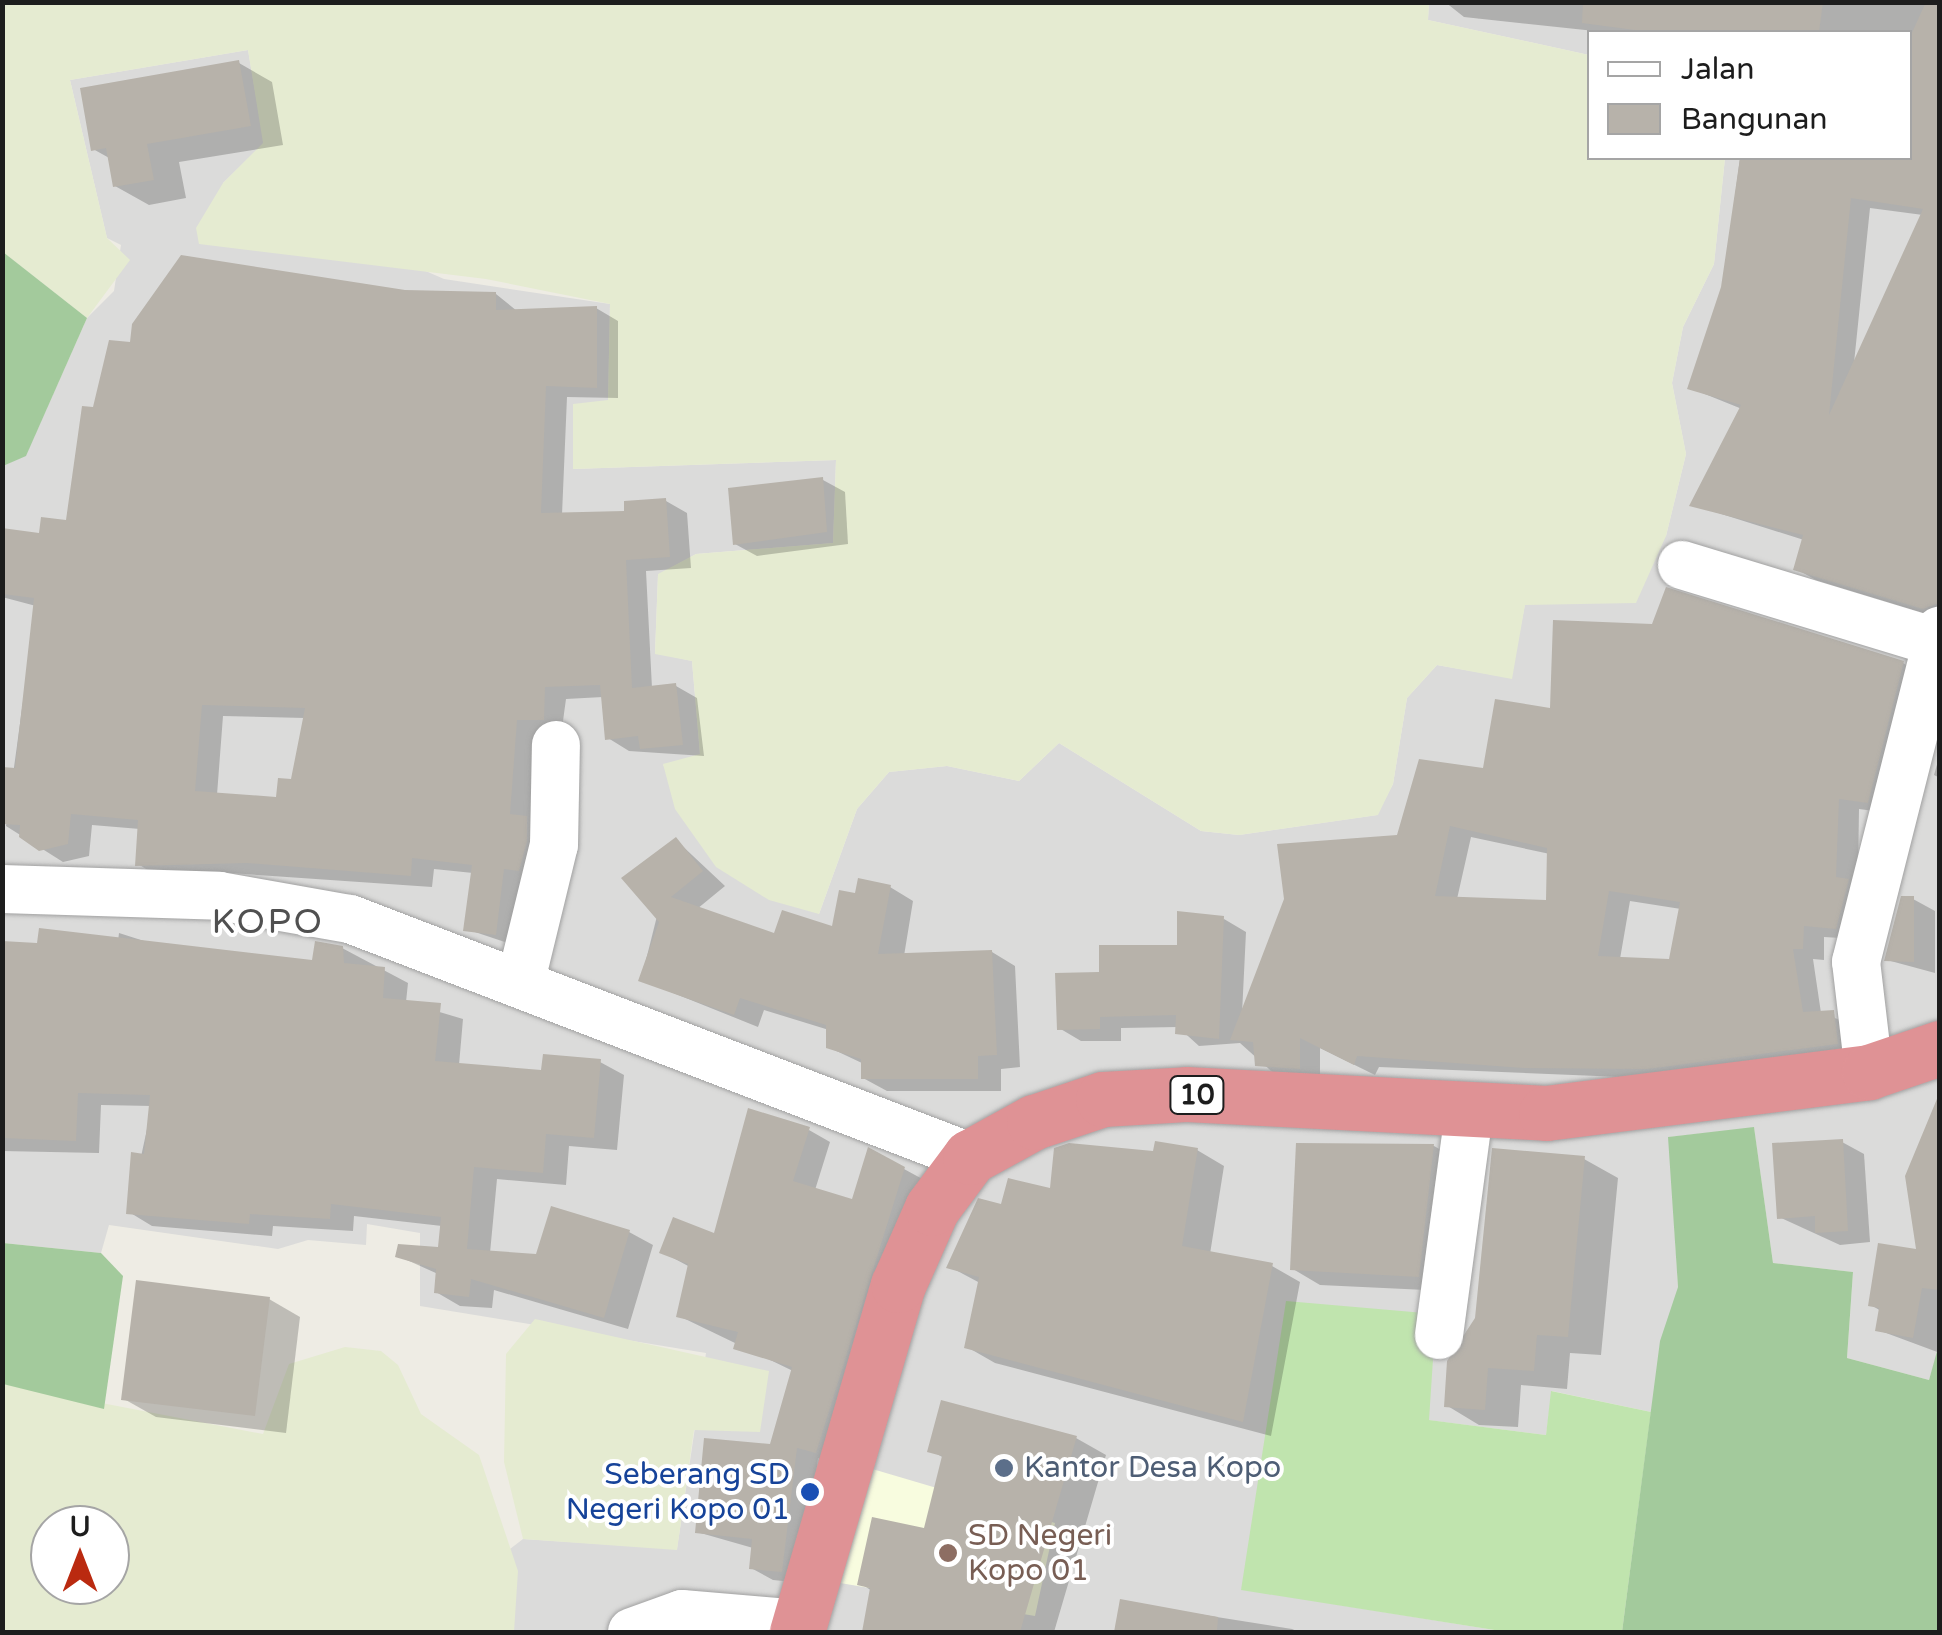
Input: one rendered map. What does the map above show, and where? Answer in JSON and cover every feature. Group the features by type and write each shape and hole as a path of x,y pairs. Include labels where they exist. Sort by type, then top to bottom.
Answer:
{"highway":[{"name":"10","path":"799,1628 898,1285 932,1208 970,1157 1102,1098 1186,1094 1470,1113 1546,1113 1869,1072 1940,1048"}],"street":[{"path":"1682,565 1938,636 1856,962 1869,1072"},
{"path":"520,984 554,846 556,746"},
{"path":"2,889 219,896 308,909 520,984 970,1157"},
{"path":"1440,1335 1470,1113"},
{"path":"632,1632 682,1614 799,1628"}],"shaded area":[{"path":"3,3 1429,3 1428,20 1587,55 1587,160 1725,160 1714,264 1683,327 1672,383 1686,454 1666,536 1636,603 1525,605 1512,679 1437,665 1407,698 1393,784 1378,815 1239,835 1201,831 1059,743 1019,781 947,766 889,772 857,809 819,914 769,900 716,867 675,809 663,764 700,754 692,661 655,654 658,574 696,554 833,543 836,460 573,469 573,404 608,400 610,304 486,279 199,244 196,228 223,183 263,143 248,50 70,80 107,238 130,260 87,318 3,252"},
{"path":"1429,3 1939,3 1940,1344 1929,1380 1847,1358 1853,1272 1773,1263 1754,1128 1669,1137 1678,1287 1651,1412 1552,1391 1546,1435 1428,1420 1241,1589 1507,1632 514,1632 510,1549 523,1539 677,1549 706,1353 420,1306 420,1233 367,1224 366,1245 308,1240 278,1249 109,1225 101,1253 3,1243 3,466 26,455 87,318 114,291 121,245 107,238 70,80 248,50 264,143 223,183 444,279 610,304 608,401 573,469 836,460 833,543 696,554 658,575 655,653 692,661 700,755 663,765 819,914 857,809 889,772 947,766 1019,781 1059,743 1201,831 1239,835 1377,815 1393,784 1407,698 1437,665 1511,678 1525,604 1666,536 1686,454 1672,383 1683,327 1714,264 1725,160 1912,160 1912,30 1587,30 1587,55 1428,20"},
{"path":"535,1319 769,1371 760,1432 694,1430 677,1550 523,1539 504,1462 506,1354"},
{"path":"345,1347 381,1351 398,1365 421,1414 479,1455 518,1571 514,1632 3,1632 3,1384 263,1434 289,1364"},
{"name":"SD Negeri Kopo 01","path":"869,1468 1055,1523 1035,1616 840,1583"}],"green space":[{"path":"3,252 87,318 26,456 3,466"},
{"path":"1754,1127 1773,1263 1853,1272 1847,1358 1929,1380 1939,1344 1939,1632 1622,1632 1660,1341 1678,1287 1668,1137"},
{"path":"3,1243 101,1253 123,1276 104,1409 3,1384"},
{"path":"1286,1301 1436,1314 1429,1420 1546,1435 1551,1391 1651,1412 1622,1632 1507,1632 1241,1590"}],"building":[{"path":"1583,2 1823,2 1819,30 1635,30 1582,23"},
{"path":"1926,2 1940,2 1940,603 1923,609 1793,570 1803,535 1689,506 1741,405 1687,389 1721,287 1740,160 1912,160 1912,33","holes":["1851,198 1923,209 1829,415"]},
{"path":"239,60 251,126 147,144 154,180 113,187 106,148 91,151 80,88"},
{"path":"181,255 405,290 496,292 496,310 597,306 597,388 546,386 541,513 624,511 624,501 666,498 670,557 626,560 632,688 676,683 683,745 640,749 638,736 605,740 600,685 545,687 544,720 517,720 510,814 527,816 527,841 519,871 504,869 496,935 463,931 472,865 412,858 411,876 247,863 135,866 138,820 71,814 68,844 39,851 19,837 20,825 2,824 2,767 15,768 34,598 2,594 2,528 39,533 41,517 66,520 82,406 93,407 109,340 130,342 132,324","holes":["202,705 305,708 291,779 278,778 276,797 195,791"]},
{"path":"823,477 827,532 733,545 728,488"},
{"path":"1666,587 1904,661 1868,803 1839,799 1836,877 1849,879 1836,929 1804,926 1803,949 1793,949 1803,1012 1834,1010 1838,1044 1647,1069 1524,1068 1357,1056 1354,1065 1300,1038 1300,1069 1255,1066 1253,1042 1230,1040 1284,899 1277,844 1397,835 1419,759 1483,768 1495,699 1550,708 1553,620 1652,624","holes":["1450,826 1547,848 1546,900 1435,896","1609,891 1680,902 1669,959 1598,956"]},
{"path":"676,837 703,871 671,897 774,933 782,910 832,926 839,890 855,893 858,878 891,885 878,954 992,950 997,1055 978,1056 978,1079 861,1079 861,1059 826,1048 826,1025 740,998 734,1015 638,981 659,922 621,878"},
{"path":"1901,896 1914,896 1914,962 1884,961"},
{"path":"1177,911 1224,916 1219,1039 1175,1034 1176,1015 1100,1017 1100,1029 1057,1030 1055,973 1099,972 1099,945 1177,945"},
{"path":"39,928 312,960 315,941 343,946 344,963 385,967 383,998 441,1003 435,1061 541,1070 543,1054 601,1059 594,1138 546,1134 543,1173 474,1167 467,1249 536,1254 551,1206 630,1230 604,1318 471,1279 469,1297 434,1293 436,1269 395,1257 398,1244 438,1247 441,1217 331,1204 330,1219 250,1214 249,1224 126,1214 131,1152 144,1154 150,1095 78,1093 76,1141 2,1138 2,941 37,943"},
{"path":"1939,1094 1940,1290 1922,1288 1913,1338 1875,1331 1879,1308 1868,1306 1878,1243 1916,1249 1905,1176"},
{"path":"748,1108 810,1127 793,1181 852,1199 868,1147 905,1167 816,1453 797,1448 782,1572 749,1569 752,1539 695,1533 704,1438 770,1444 792,1367 733,1349 738,1332 676,1317 688,1264 659,1253 673,1217 714,1233"},
{"path":"1843,1139 1848,1231 1815,1233 1815,1216 1777,1219 1772,1143"},
{"path":"1155,1141 1198,1148 1182,1246 1273,1263 1243,1422 964,1348 979,1277 946,1268 978,1198 1001,1204 1008,1178 1050,1188 1054,1148 1069,1143 1153,1151"},
{"path":"1296,1143 1434,1144 1419,1277 1290,1270"},
{"path":"1492,1148 1585,1156 1568,1337 1537,1335 1534,1371 1488,1368 1485,1410 1444,1407 1447,1361 1475,1318"},
{"path":"136,1280 270,1297 255,1416 121,1400"},
{"path":"941,1400 1077,1436 1020,1632 862,1632 870,1588 857,1585 872,1517 924,1528 942,1456 927,1452"},
{"path":"1120,1599 1218,1617 1217,1632 1114,1632"}],"place":[{"name":"Kantor Desa Kopo","path":"1004,1468"},
{"name":"Seberang SD Negeri Kopo 01","path":"810,1492"},
{"name":"SD Negeri Kopo 01","path":"948,1553"}],"district":[{"name":"KOPO","path":"268,922"}]}
